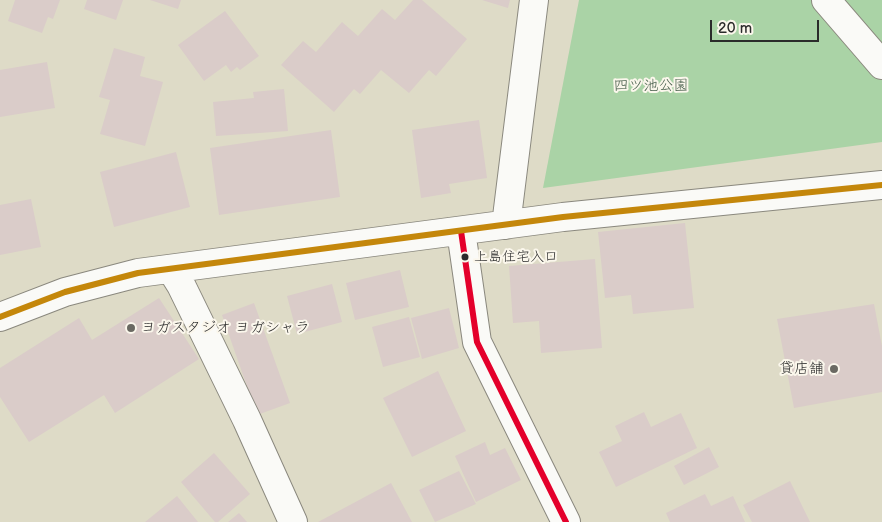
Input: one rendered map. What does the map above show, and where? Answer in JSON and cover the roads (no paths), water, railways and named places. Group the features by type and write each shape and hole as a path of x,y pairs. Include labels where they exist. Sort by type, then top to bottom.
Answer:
{"street":[{"path":"506,225 534,0"},
{"path":"826,0 882,65"},
{"path":"0,317 65,292 138,274 171,269 506,225 882,185"},
{"path":"460,231 476,342 566,522"},
{"path":"171,269 181,285 247,420 293,522"}],"place":[{"name":"上島住宅入口","path":"465,257"},
{"name":"ヨガスタジオ ヨガシャラ","path":"131,328"},
{"name":"貸店舗","path":"834,369"}],"park label":[{"name":"四ツ池公園","path":"651,86"}]}
